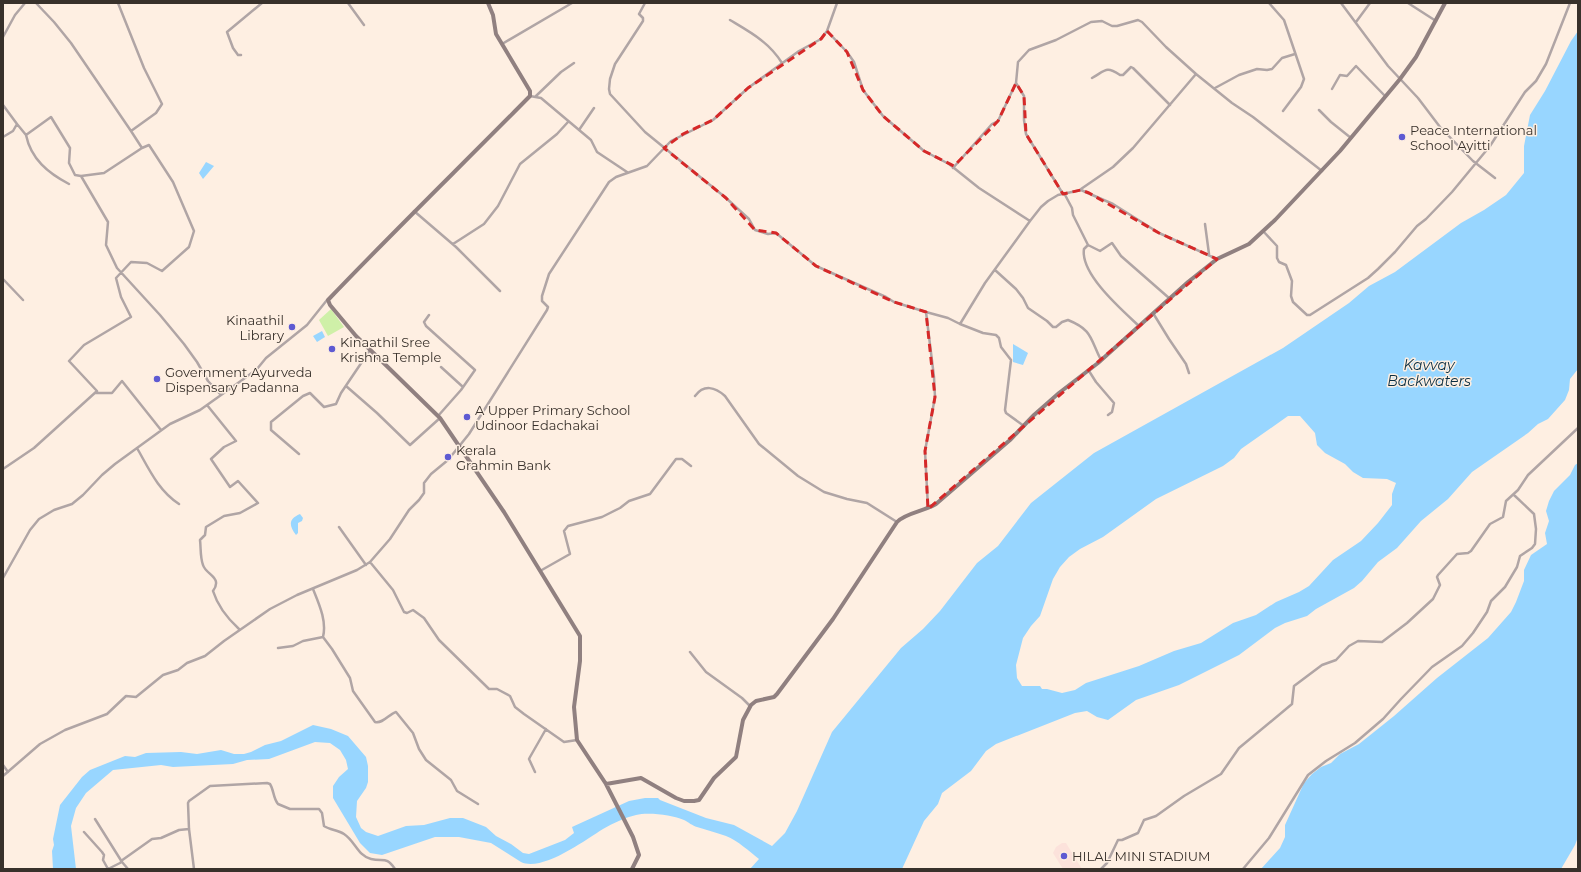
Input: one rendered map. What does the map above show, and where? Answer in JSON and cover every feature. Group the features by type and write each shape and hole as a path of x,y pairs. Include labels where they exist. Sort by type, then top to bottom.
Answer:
{"main road":[{"path":"488,3 493,15 496,34 533,96 414,211 328,300 330,305 356,336 439,418 504,512 580,636 580,661 574,706 577,740 606,784 633,837 639,855 632,869"},
{"path":"606,784 641,778 680,800 690,802 699,800 714,778 736,757 743,720 750,706 756,701 774,697 783,686 833,619 897,522 936,504 993,455 1059,393 1102,360 1138,326 1217,259 1249,244 1275,220 1322,171 1400,79 1416,57 1445,3"}],"street":[{"path":"3,37 15,15 25,3"},
{"path":"36,3 71,43 142,148"},
{"path":"118,3 144,68 162,104 156,113 131,131"},
{"path":"241,55 238,54 233,48 227,32 262,3"},
{"path":"348,3 364,25"},
{"path":"502,44 572,3"},
{"path":"645,3 639,14 644,20 615,64 609,89 612,97 645,132 726,198 749,219 755,230 768,234 776,233 816,266 894,302 948,318 983,333 996,335 1011,360 1005,410 1006,413 1024,426"},
{"path":"3,776 40,744 65,730 107,714 122,698 130,696 136,697 163,675 178,670 187,663 206,656 239,630 270,609 286,600 370,562 380,552 409,510 424,493 424,482 459,448 487,407 547,310 548,307 542,301 542,290 557,260 609,182 616,177 647,166 671,141 714,120 748,88 782,63 822,39 827,32 837,3"},
{"path":"1270,3 1284,20 1304,82 1283,111"},
{"path":"1341,3 1388,66 1418,98 1440,127 1476,163 1495,178"},
{"path":"1356,22 1370,3"},
{"path":"1408,3 1436,21"},
{"path":"1263,231 1277,246 1277,258 1279,262 1286,265 1292,281 1291,296 1293,302 1304,312 1310,315 1368,278 1395,252 1417,226 1426,219 1452,192 1490,146 1509,119 1521,98 1536,81 1546,64 1570,3"},
{"path":"730,20 754,34 770,46 782,63"},
{"path":"953,168 992,124 998,121 1016,83 1018,62 1029,50 1056,40 1091,22 1102,21 1112,26 1117,26 1138,20 1142,22 1166,47 1196,74 1322,171"},
{"path":"827,32 847,52 854,62 863,90 884,116 924,151 949,164 979,188 1030,220"},
{"path":"1215,88 1239,75 1257,69 1272,69 1282,58 1295,54"},
{"path":"533,96 574,63"},
{"path":"1332,89 1340,75 1347,76 1356,66 1386,96"},
{"path":"1092,78 1111,69 1120,75 1123,75 1131,67 1170,105"},
{"path":"960,324 985,283 1041,207 1063,194 1081,190 1113,167 1133,148 1196,74"},
{"path":"1016,83 1024,96 1024,120 1026,134 1072,208 1073,215 1088,245 1095,247 1100,251 1112,243 1122,256 1170,299"},
{"path":"533,96 542,98 593,142 597,152 627,173"},
{"path":"3,105 26,135 30,148 37,160 53,176 69,184"},
{"path":"578,130 594,108"},
{"path":"1319,110 1330,122 1351,138"},
{"path":"26,135 51,117 70,148 69,163 72,169 76,175 81,176 104,173 149,145 173,182 194,231 188,247 162,271 147,263 131,262 116,278 121,297 131,317 84,345 69,360 97,391 95,393"},
{"path":"453,244 484,224 498,206 520,164 557,134 568,122"},
{"path":"3,137 12,131 18,124"},
{"path":"81,176 108,222 106,244 117,268 184,344 208,381 221,395"},
{"path":"1081,190 1113,204 1159,233 1217,259"},
{"path":"414,211 453,244 500,291"},
{"path":"1205,224 1210,255"},
{"path":"1088,245 1084,249 1083,254 1096,280 1118,306 1138,326"},
{"path":"995,270 1016,289 1028,308 1053,327 1056,327 1062,322 1068,320 1089,334 1094,341 1102,360"},
{"path":"3,279 23,300"},
{"path":"3,578 34,524 54,510 76,501 102,474 161,430 176,420 200,410 257,369 266,358 307,325 328,300"},
{"path":"926,312 935,397 925,451 928,509"},
{"path":"1153,313 1186,364 1189,373"},
{"path":"346,386 377,412 410,445 439,418 475,370 426,326 424,322 429,315"},
{"path":"299,454 271,430 271,422 303,396 310,393 324,407 336,404 370,350"},
{"path":"441,367 463,387"},
{"path":"1089,371 1096,382 1114,403 1112,412 1108,415"},
{"path":"3,470 34,448 95,393 112,393 122,381 161,430"},
{"path":"695,396 699,390 712,388 718,390 725,396 759,444 798,476 824,492 847,499 868,503 897,522"},
{"path":"207,405 236,441 224,447 211,459 230,487 238,481 258,503 240,513 224,516 206,527 204,535 200,540 203,566 216,581 213,591 216,599 224,614 239,630"},
{"path":"1101,869 1107,863 1118,840 1122,840 1138,833 1144,820 1156,816 1184,796 1222,774 1239,748 1292,704 1294,686 1322,665 1336,660 1349,646 1358,641 1382,642 1407,623 1433,599 1440,585 1437,579 1438,575 1457,554 1471,552 1490,524 1503,517 1506,502 1518,490 1528,475 1578,428"},
{"path":"137,448 154,480 167,496 179,504"},
{"path":"540,571 570,554 564,530 568,526 602,517 620,508 629,501 650,494 676,459 682,459 691,466"},
{"path":"1243,869 1269,838 1308,775 1326,761 1355,743 1383,719 1418,681 1436,664 1462,646 1478,627 1487,612 1491,601 1501,592 1514,571 1520,556 1532,548 1535,544 1536,529 1534,514 1514,494"},
{"path":"339,527 366,564"},
{"path":"370,562 393,590 404,612 406,613 413,610 424,618 439,640 488,689 497,689 510,696 515,706 564,742 577,740"},
{"path":"313,589 322,610 324,622 323,637 350,678 353,691 375,722 379,723 389,715 396,712 413,733 419,749 426,760 451,780 457,791 478,804"},
{"path":"278,648 293,646 303,641 323,637"},
{"path":"690,652 710,675 742,698 750,706"},
{"path":"535,772 529,759 546,729"},
{"path":"3,765 8,772"},
{"path":"194,869 189,829 188,803 210,786 267,783 272,787 274,798 278,804 290,809 319,809 322,813 323,822 327,828 345,834 365,857 387,860 395,869"},
{"path":"95,819 121,861 128,869"},
{"path":"84,832 104,854 103,860 108,869 152,839 164,837 179,830 189,829"}],"highlighted area":[{"path":"827,31 847,52 863,90 883,116 924,151 954,166 998,121 1016,83 1024,96 1026,134 1063,194 1081,190 1089,193 1159,233 1217,259 928,509 925,451 935,397 926,312 894,302 816,266 776,233 755,230 726,198 664,148 683,134 713,120 748,88 821,39"}],"shaded area":[{"name":"HILAL MINI STADIUM","path":"1062,843 1066,843 1082,869 1063,869 1053,853 1056,847"}],"green space":[{"path":"331,309 344,327 328,336 319,320"}],"water":[{"name":"Kavvay Backwaters","path":"1578,31 1578,369 1570,379 1569,390 1565,400 1548,419 1538,424 1528,433 1472,472 1448,499 1421,521 1397,548 1378,562 1354,588 1316,609 1307,616 1275,628 1239,655 1179,685 1136,700 1108,720 1097,717 1087,711 1075,713 996,744 986,751 971,771 942,793 938,804 924,821 902,869 750,869 759,859 735,841 726,836 695,826 679,818 654,814 636,815 619,821 603,829 563,854 540,863 530,864 521,862 491,843 459,837 435,837 382,855 370,853 360,843 333,798 333,786 339,777 348,769 346,760 340,750 330,743 315,742 269,759 247,760 233,764 173,767 161,765 113,770 86,793 76,808 71,826 76,869 53,869 53,839 60,805 82,777 90,770 125,756 135,757 146,753 181,752 197,754 221,750 234,754 244,754 265,745 281,741 313,725 331,729 348,736 366,757 368,766 368,782 366,788 357,801 356,817 361,828 366,832 378,836 406,826 424,825 450,818 463,818 486,827 496,836 511,844 523,853 529,854 565,840 574,833 572,827 629,801 645,798 658,798 706,818 734,825 772,846 785,833 797,811 832,732 901,648 923,629 940,611 977,563 998,546 1031,503 1094,453 1283,348 1349,303 1369,286 1395,272 1461,223 1506,195 1524,173 1524,146 1530,115 1545,91 1571,41","holes":["1288,416 1300,416 1315,433 1317,445 1325,453 1345,464 1353,472 1363,478 1387,479 1396,483 1392,494 1392,505 1361,541 1333,560 1309,586 1276,602 1256,615 1233,623 1201,643 1174,651 1139,666 1086,683 1075,690 1062,693 1042,689 1040,686 1022,686 1017,678 1016,665 1023,638 1040,616 1053,579 1060,567 1069,557 1080,549 1103,537 1156,499 1223,466 1234,458 1241,449"]},
{"path":"206,162 214,166 203,179 199,173"},
{"path":"322,331 325,337 317,342 313,336"},
{"path":"1013,344 1028,353 1023,365 1013,362"},
{"path":"1578,463 1578,837 1561,869 1261,869 1280,848 1285,837 1285,825 1304,783 1312,774 1321,767 1331,763 1340,754 1359,744 1394,716 1437,678 1488,638 1511,612 1524,581 1524,570 1531,555 1547,544 1545,533 1549,521 1546,511 1549,501 1554,491 1570,475 1575,465"},
{"path":"300,514 303,518 302,521 298,523 298,533 296,535 292,529 291,523 293,518"}],"place":[{"name":"Peace International School Ayitti","path":"1402,137"},
{"name":"Kinaathil Library","path":"292,327"},
{"name":"Kinaathil Sree Krishna Temple","path":"332,349"},
{"name":"Government Ayurveda Dispensary Padanna","path":"157,379"},
{"name":"A Upper Primary School Udinoor Edachakai","path":"467,417"},
{"name":"Kerala Grahmin Bank","path":"448,457"},
{"name":"HILAL MINI STADIUM","path":"1064,856"}]}
